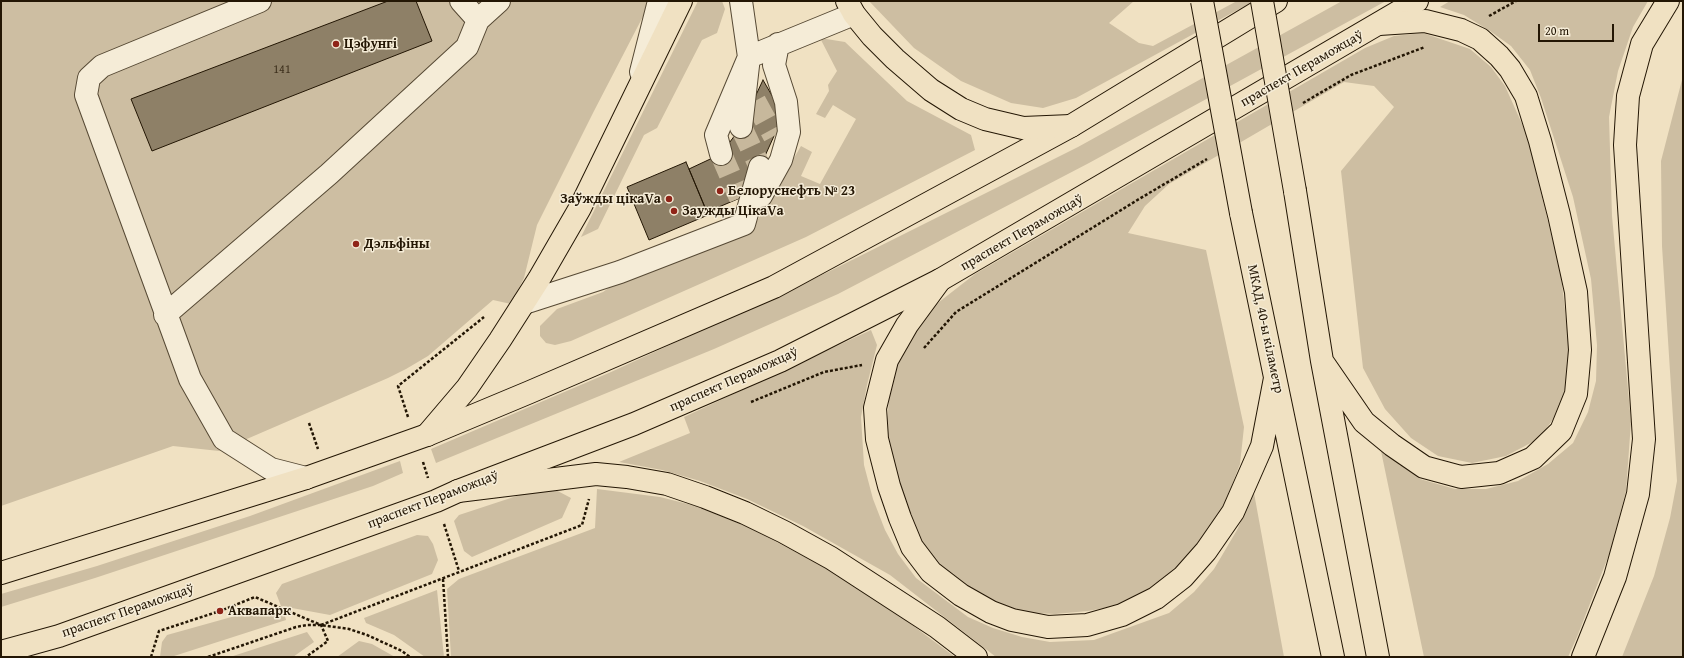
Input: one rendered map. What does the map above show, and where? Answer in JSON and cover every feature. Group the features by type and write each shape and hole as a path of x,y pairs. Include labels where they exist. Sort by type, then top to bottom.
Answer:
{"main road":[{"path":"427,435 467,388 500,340 524,303 580,208 681,1"},
{"name":"МКАД, 40-ы кіламетр","path":"1202,1 1241,213 1333,657"},
{"path":"1262,1 1295,191 1322,361 1378,657"},
{"path":"1,573 306,478 427,435 774,287 1071,126 1276,1"},
{"name":"праспект Пераможцаў","path":"1,652 59,636 436,501 458,491 634,424 765,367 940,280 1417,1"},
{"path":"1583,657 1615,577 1638,494 1644,439 1625,145 1628,96 1642,44 1668,1"},
{"path":"851,7 872,36 895,59 931,90 961,109 985,119 1023,128 1071,126"},
{"path":"1322,361 1364,422 1392,445 1424,467 1461,477 1499,473 1533,458 1560,431 1576,394 1580,350 1576,292 1559,215 1540,141 1526,96 1510,69 1499,56 1480,39 1461,30 1426,21 1379,24"},
{"path":"940,280 907,325 887,360 875,408 877,439 888,486 912,547 931,572 961,595 991,612 1012,620 1048,627 1086,625 1122,615 1156,598 1183,577 1206,551 1233,512 1262,446 1275,378"},
{"path":"458,491 596,474 627,477 667,484 745,513 818,550 937,627 976,657"}],"lane":[{"path":"461,1 478,20"},
{"path":"165,315 329,174 467,47 478,20 499,1"},
{"path":"637,91 659,1"},
{"path":"741,1 754,100"},
{"path":"253,2 102,66 89,78 86,94 165,315 190,379 224,439 271,469 306,478"},
{"path":"722,154 716,135 749,57 851,7"},
{"path":"524,303 620,272 744,224 781,160 789,132 786,102 774,65 778,44"},
{"path":"741,127 749,57"},
{"path":"744,224 773,160 774,136"},
{"path":"744,224 760,167"},
{"path":"740,198 744,224"}],"path":[{"path":"1461,30 1516,1"},
{"path":"1296,107 1351,75 1427,46"},
{"path":"744,405 824,372 887,360 921,351 956,312 1139,199 1214,155"},
{"path":"398,386 488,314"},
{"path":"151,657 159,631 220,611 255,597 321,625 582,525 590,495"},
{"path":"446,532 459,572"},
{"path":"443,579 448,657"},
{"path":"208,657 296,627 307,625 321,625 349,629 367,634 402,651 410,657"},
{"path":"306,657 328,642 321,625"}],"shaded area":[{"path":"1,1 651,1 537,225 524,278 511,304 493,300 428,356 406,369 219,451 173,446 1,506"},
{"path":"698,1 722,1 725,9 717,33 702,40 657,128 644,135 598,229 581,237"},
{"path":"869,1 1134,1 1109,23 1139,43 1153,46 1237,1 1254,1 1076,98 1043,108 1011,103 961,81 914,48"},
{"path":"1342,1 1386,1 1089,163 838,294 714,349 436,463 431,449 611,372 828,272 1078,147"},
{"path":"1450,1 1648,1 1633,27 1618,71 1609,117 1612,216 1631,422 1626,491 1610,552 1568,657 1424,657 1381,451 1420,479 1455,489 1486,489 1518,481 1548,464 1573,443 1588,412 1596,381 1597,345 1591,279 1573,197 1541,98 1530,70 1511,46 1464,15 1440,7"},
{"path":"1423,33 1470,49 1491,67 1505,86 1527,135 1561,275 1571,363 1560,409 1540,438 1506,456 1472,463 1438,456 1411,438 1385,409 1363,368 1341,171 1394,107 1374,86 1344,82 1169,184 1145,206 1128,233 1206,250 1244,427 1240,464 1222,510 1180,567 1152,590 1121,605 1088,611 1055,614 1034,613 1010,608 982,596 936,562 920,539 910,517 891,457 887,427 889,396 896,367 909,339 934,306 975,274 1365,48 1394,36"},
{"path":"820,38 845,42 907,101 971,135 975,150 806,237 571,341 555,345 546,343 540,336 540,326 557,309 603,292 616,283 757,221 801,146 812,152 801,176 820,184 856,119 833,105 825,118 816,114 829,91 828,85 837,71"},
{"path":"1683,76 1683,657 1622,657 1654,576 1670,518 1677,481 1662,246 1661,161"},
{"path":"871,330 877,345 861,417 864,465 873,499 885,530 898,554 916,578 968,617 993,628 1022,637 1050,642 1094,640 1169,613 1194,592 1214,569 1237,530 1254,493 1284,657 996,657 890,575 803,526 747,499 700,481 662,470 619,462 690,433 684,417"},
{"path":"400,461 403,473 373,486 95,578 1,607 1,594 97,566 250,516"},
{"path":"552,488 571,498 562,518 472,557 464,551 454,521 459,515 538,489"},
{"path":"597,489 660,497 708,509 744,525 830,570 876,598 955,657 451,657 447,589 459,579 595,528"},
{"path":"417,535 428,536 433,544 438,560 432,574 330,615 281,606 276,593 282,584"},
{"path":"437,590 444,657 425,657 394,635 366,623 364,618"},
{"path":"253,611 285,616 286,620 171,657 160,657 162,642 167,635"},
{"path":"307,632 314,642 293,657 230,657"},
{"path":"359,641 372,644 395,657 337,657"}],"building":[{"path":"388,1 416,1 432,41 152,151 131,99"},
{"path":"763,80 782,113 774,136 760,167 740,198 707,212 689,169 721,154 741,127"},
{"path":"686,162 708,215 649,240 627,187"}],"tunnel":[{"path":"755,101 774,136"},
{"path":"741,127 760,167"},
{"path":"721,154 740,198"}],"place":[{"name":"Цэфунгі","path":"336,44"},
{"name":"Белоруснефть № 23","path":"720,191"},
{"name":"Заўжды цікаVа","path":"669,199"},
{"name":"Заужды ЦікаVа","path":"674,211"},
{"name":"Дэльфіны","path":"356,244"},
{"name":"Аквапарк","path":"220,611"}]}
